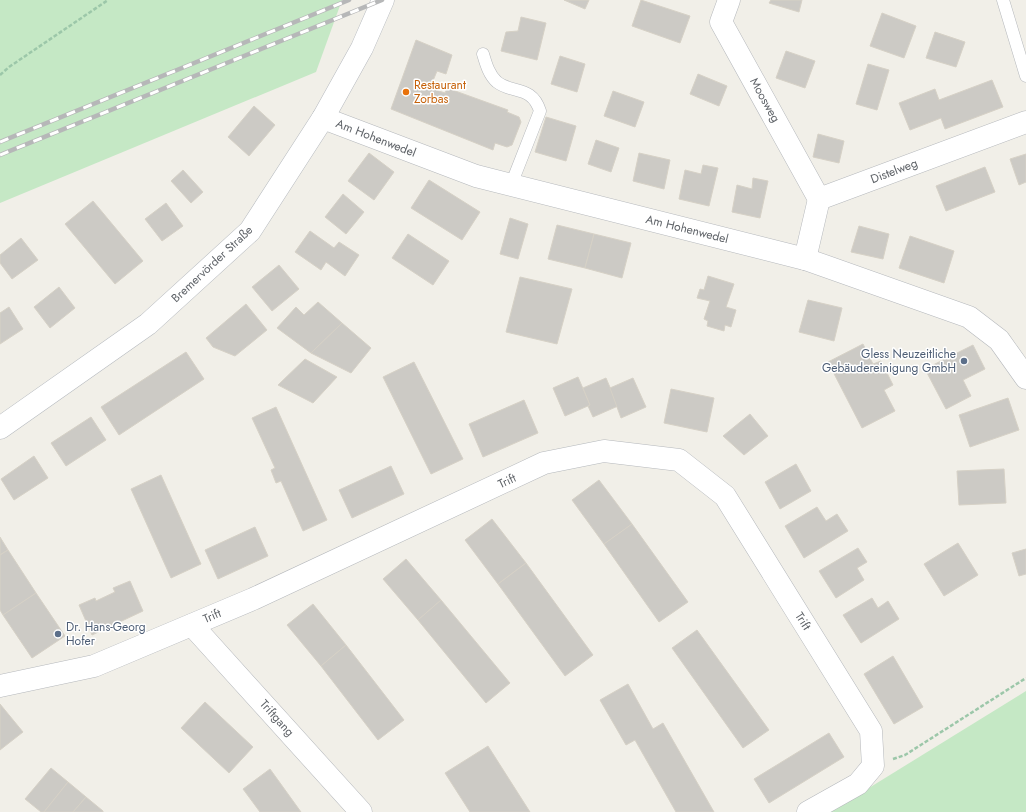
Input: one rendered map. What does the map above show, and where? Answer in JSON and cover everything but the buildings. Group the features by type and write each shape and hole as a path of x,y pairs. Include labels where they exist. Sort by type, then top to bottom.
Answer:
{"street":[{"name":"Bremervörder Straße","path":"0,428 148,324 250,232 323,118 362,48 383,0"},
{"name":"Moosweg","path":"729,0 721,22 819,199"},
{"name":"Am Hohenwedel","path":"323,118 476,176 805,259 968,317 999,340 1026,378"},
{"name":"Distelweg","path":"819,199 1026,122"},
{"path":"805,259 819,199"},
{"name":"Trift","path":"0,686 94,666 260,595 544,463 604,451 680,460 725,496 871,731 873,766"},
{"name":"Triftgang","path":"192,625 361,812"},
{"path":"808,812 858,784 873,766"}],"lane":[{"path":"1002,0 1026,76"},
{"path":"483,54 490,74 498,83 532,96 540,111 511,185"}],"path":[{"path":"0,75 9,67 108,0"},
{"path":"873,766 905,754 1026,678"}],"green space":[{"path":"0,0 342,0 316,72 0,203"},
{"path":"1026,691 1026,812 830,812"}],"railway":[{"path":"0,142 349,0"},
{"path":"0,155 382,0"}],"place":[{"name":"Restaurant Zorbas","path":"406,92"},
{"name":"Gless Neuzeitliche Gebäudereinigung GmbH","path":"964,361"},
{"name":"Dr. Hans-Georg Hofer","path":"58,634"}]}
